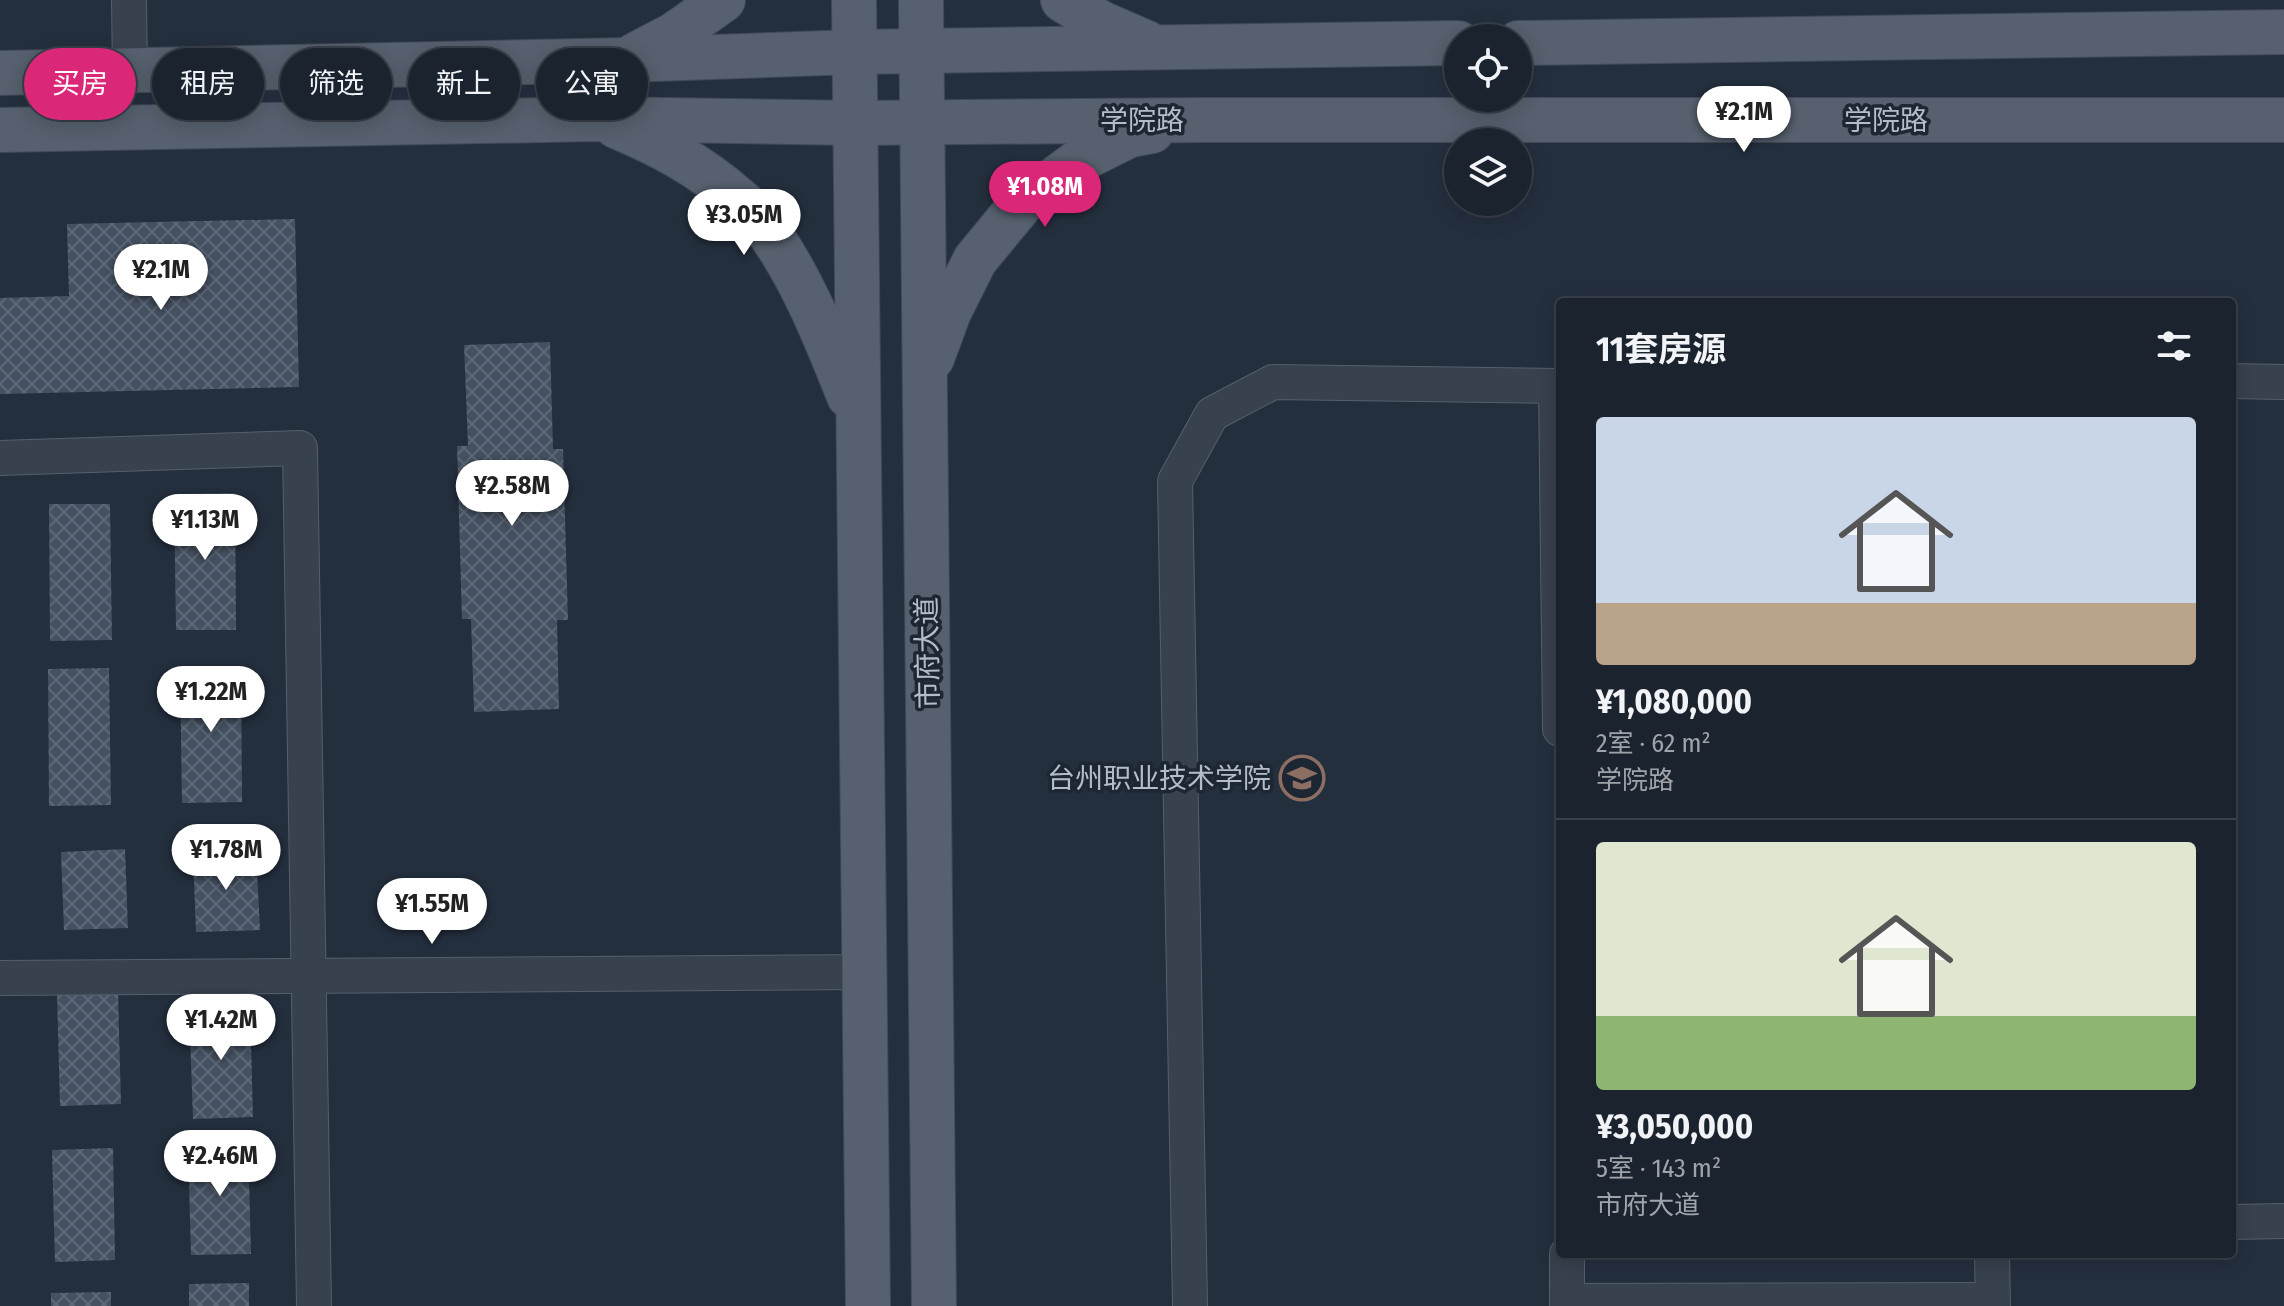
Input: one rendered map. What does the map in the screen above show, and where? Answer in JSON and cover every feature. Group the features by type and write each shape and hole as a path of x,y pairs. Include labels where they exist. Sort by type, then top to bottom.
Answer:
{"main road":[{"path":"648,48 675,34 723,0"},
{"path":"854,0 868,1306"},
{"name":"市府大道","path":"921,0 934,1306"},
{"path":"1063,0 1101,23 1156,48"},
{"path":"1532,43 2284,32"},
{"path":"648,59 855,52 1444,43"},
{"path":"136,70 536,62"},
{"path":"0,73 24,72"},
{"name":"学院路","path":"0,130 544,120"},
{"path":"600,120 659,144 711,175 759,217 789,265 823,331 859,420"},
{"name":"学院路","path":"648,120 856,123 2284,120"},
{"path":"925,379 949,312 975,260 1022,203 1082,159 1130,135 1205,120"}],"street":[{"path":"129,0 130,48"},
{"path":"2236,381 2284,382"},
{"path":"1190,1306 1175,481 1212,414 1273,382 1556,386"},
{"path":"0,458 300,448 314,1306"},
{"path":"0,978 864,972"},
{"path":"2236,1222 2284,1221"},
{"path":"1567,1258 1567,1304 1992,1303 1992,1258"}],"building":[{"path":"295,219 299,387 0,394 0,298 69,296 67,224"},
{"path":"550,342 553,449 563,449 568,620 557,620 559,709 474,712 471,619 462,619 457,446 468,446 464,345"},
{"path":"235,493 236,630 176,630 174,494"},
{"path":"49,504 110,504 112,640 50,641"},
{"path":"180,666 241,666 242,802 182,803"},
{"path":"109,668 111,805 49,806 48,669"},
{"path":"125,849 128,928 64,930 61,852"},
{"path":"256,852 260,930 196,932 193,854"},
{"path":"118,992 121,1104 60,1106 57,994"},
{"path":"250,1005 253,1117 193,1119 189,1006"},
{"path":"248,1141 251,1254 191,1255 188,1143"},
{"path":"113,1148 115,1260 55,1262 52,1150"},
{"path":"249,1283 249,1306 189,1306 189,1284"},
{"path":"111,1292 111,1306 51,1306 51,1293"}],"place":[{"name":"台州职业技术学院","path":"1302,778"}]}
